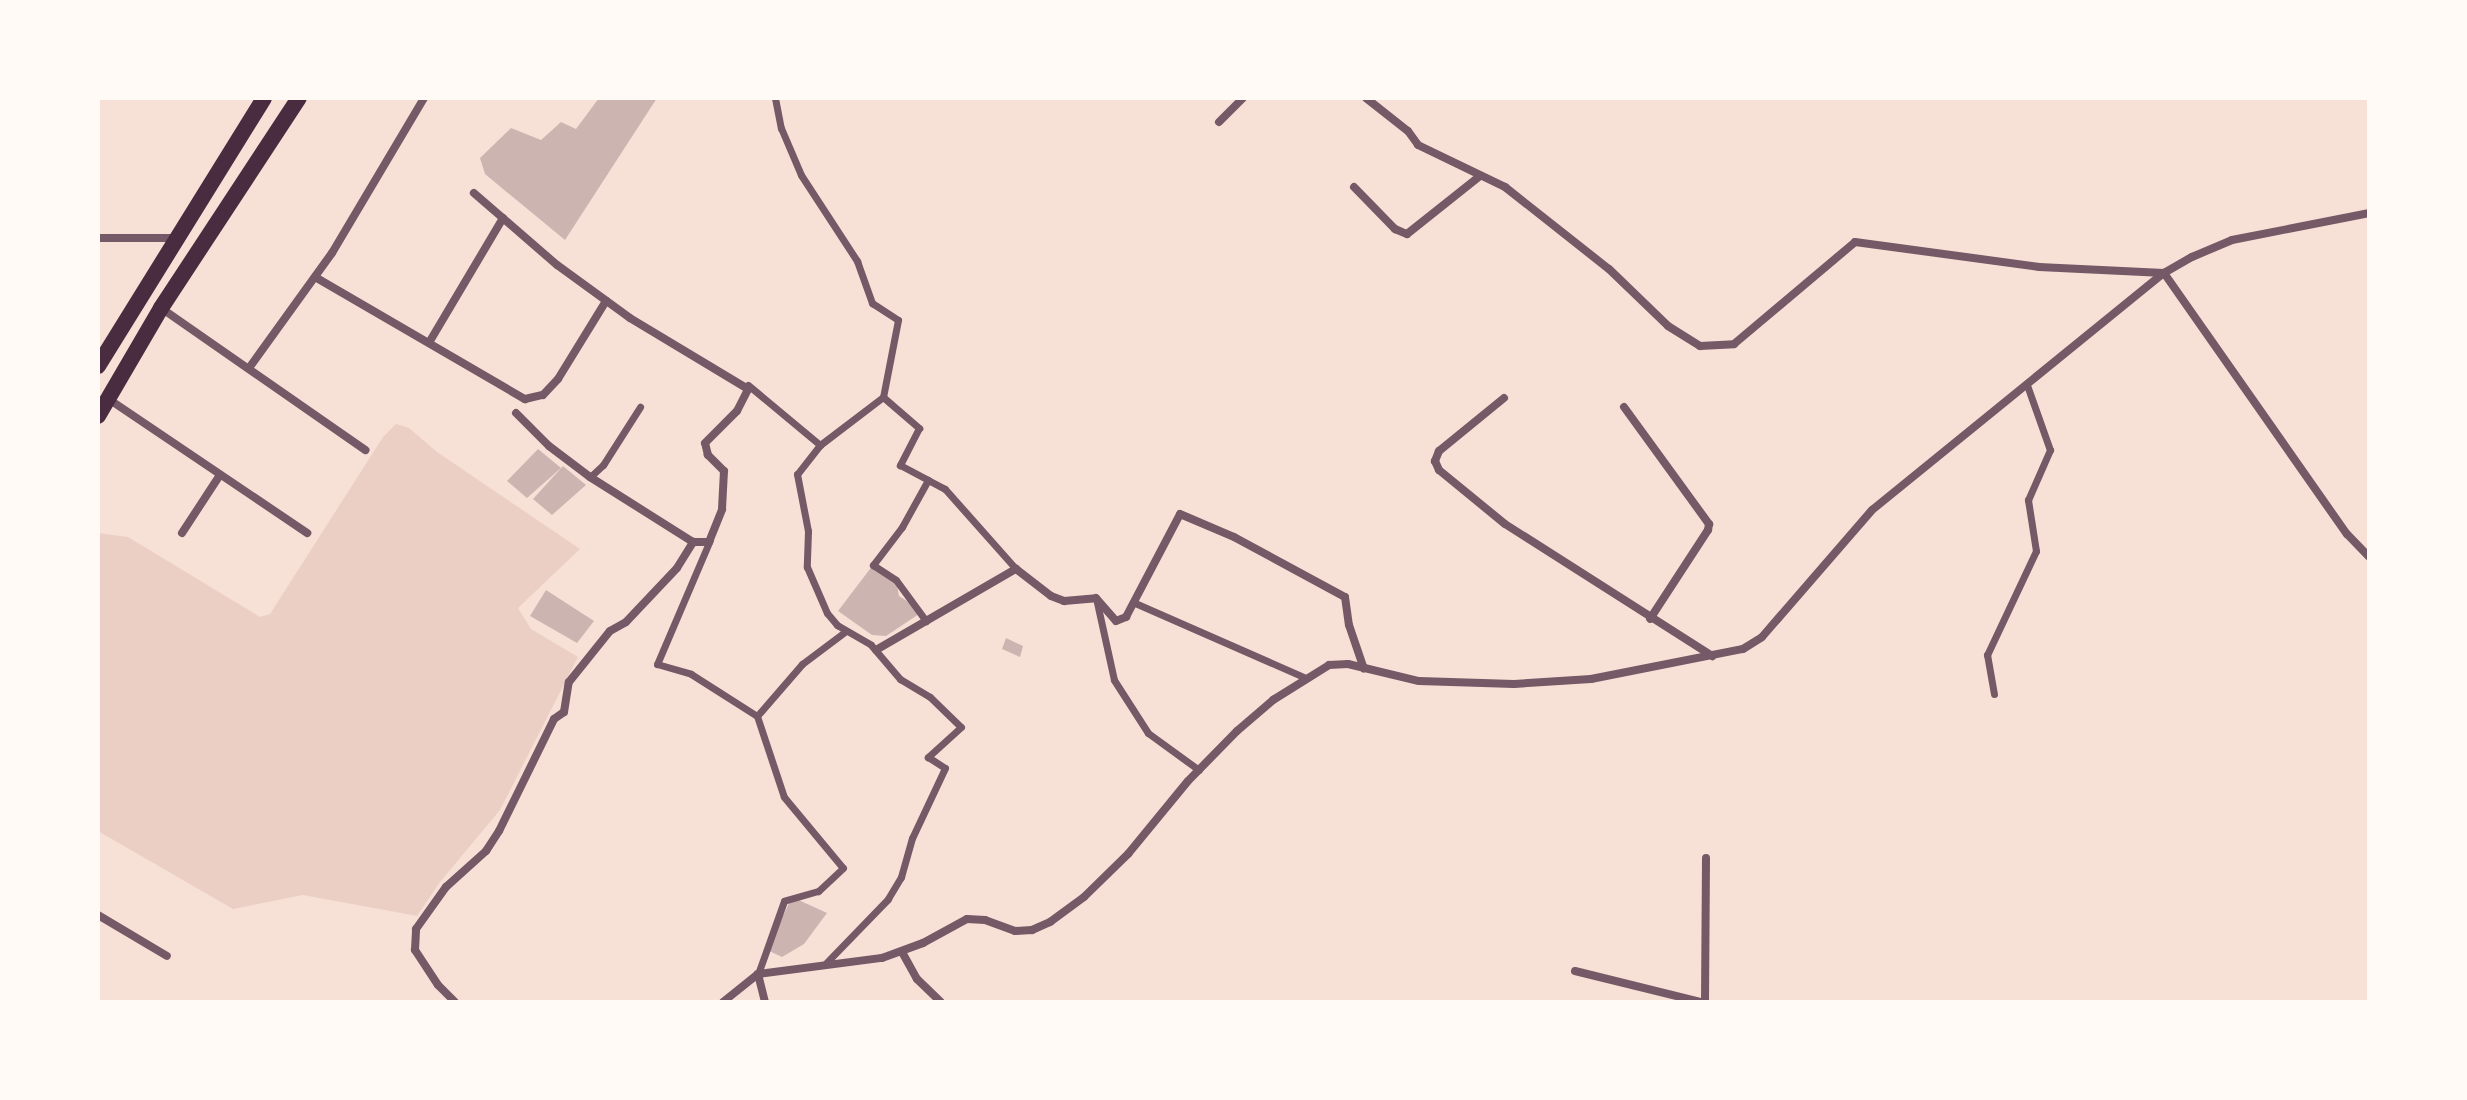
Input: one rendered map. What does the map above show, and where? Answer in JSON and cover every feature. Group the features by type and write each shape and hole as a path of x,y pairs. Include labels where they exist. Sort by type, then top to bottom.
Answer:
{"main road":[{"path":"98,366 264,98"},
{"path":"98,416 161,308 299,98"}],"street":[{"path":"249,368 315,277 424,98"},
{"path":"775,98 781,128 801,175 857,261 872,303 898,320 883,397 820,445 797,474 808,531 805,558 827,613 846,631 876,650 900,679 930,697 961,727 928,757 945,768 912,838 901,877 888,899 825,964"},
{"path":"1219,122 1243,98"},
{"path":"1366,98 1408,131 1418,145 1505,187 1609,269 1668,326 1700,346 1734,344 1855,242 2039,267 2164,273"},
{"path":"1354,187 1395,229 1407,234 1480,176"},
{"path":"474,193 606,301 630,318 748,385 820,445"},
{"path":"723,1002 758,974 902,952 967,919 985,920 1015,931 1032,930 1050,922 1084,897 1128,854 1199,770 1261,711 1329,665 1348,664 1419,681 1514,684 1591,679 1743,649 1762,637 1872,510 2164,273 2232,240 2369,213"},
{"path":"430,341 503,218"},
{"path":"98,238 177,238"},
{"path":"2164,273 2347,534 2369,557"},
{"path":"315,277 430,341 525,399 534,399 558,379 606,301"},
{"path":"161,308 365,450"},
{"path":"516,413 549,446 590,477 693,542 709,542 723,498 724,471 708,455 705,443 737,411 748,385"},
{"path":"1994,694 1987,655 2036,551 2028,500 2050,450 2027,385"},
{"path":"883,397 919,428 900,465 945,489 1016,569 1051,596 1064,601 1096,598"},
{"path":"1504,398 1439,451 1435,461 1439,470 1505,524 1712,657"},
{"path":"110,400 307,533"},
{"path":"590,477 603,465 640,407"},
{"path":"1624,407 1709,524 1650,619"},
{"path":"182,533 220,475"},
{"path":"926,621 896,580 873,565 902,527 928,480"},
{"path":"1096,598 1116,621 1126,617 1180,514 1234,537 1345,597 1349,625 1364,669"},
{"path":"717,523 657,664 691,674 757,716 784,797 843,868 818,891 784,901 758,974 765,1002"},
{"path":"455,1002 438,985 415,950 416,929 446,887 486,851 499,831 554,719 564,712 569,682 610,631 626,622 677,568 693,542"},
{"path":"876,650 1016,569"},
{"path":"1096,598 1114,680 1148,733 1199,770"},
{"path":"1135,603 1306,678"},
{"path":"757,716 802,664 846,631"},
{"path":"1575,971 1702,1002 1706,858"},
{"path":"98,915 167,956"},
{"path":"902,952 917,979 941,1002"}],"shaded area":[{"path":"396,424 409,428 437,452 580,549 518,608 531,629 578,657 500,810 440,882 417,916 303,895 233,909 98,831 98,533 128,537 260,617 270,614 383,437"}],"building":[{"path":"599,98 657,98 565,240 485,174 480,158 511,128 541,140 561,122 576,129"},
{"path":"538,449 561,468 527,498 507,481"},
{"path":"563,466 586,485 552,515 533,499"},
{"path":"873,565 896,580 899,596 913,605 919,614 886,636 872,635 838,611"},
{"path":"546,590 594,621 577,643 530,616"},
{"path":"1006,638 1023,646 1020,657 1002,649"},
{"path":"792,897 827,913 804,944 782,957 767,950"}]}
